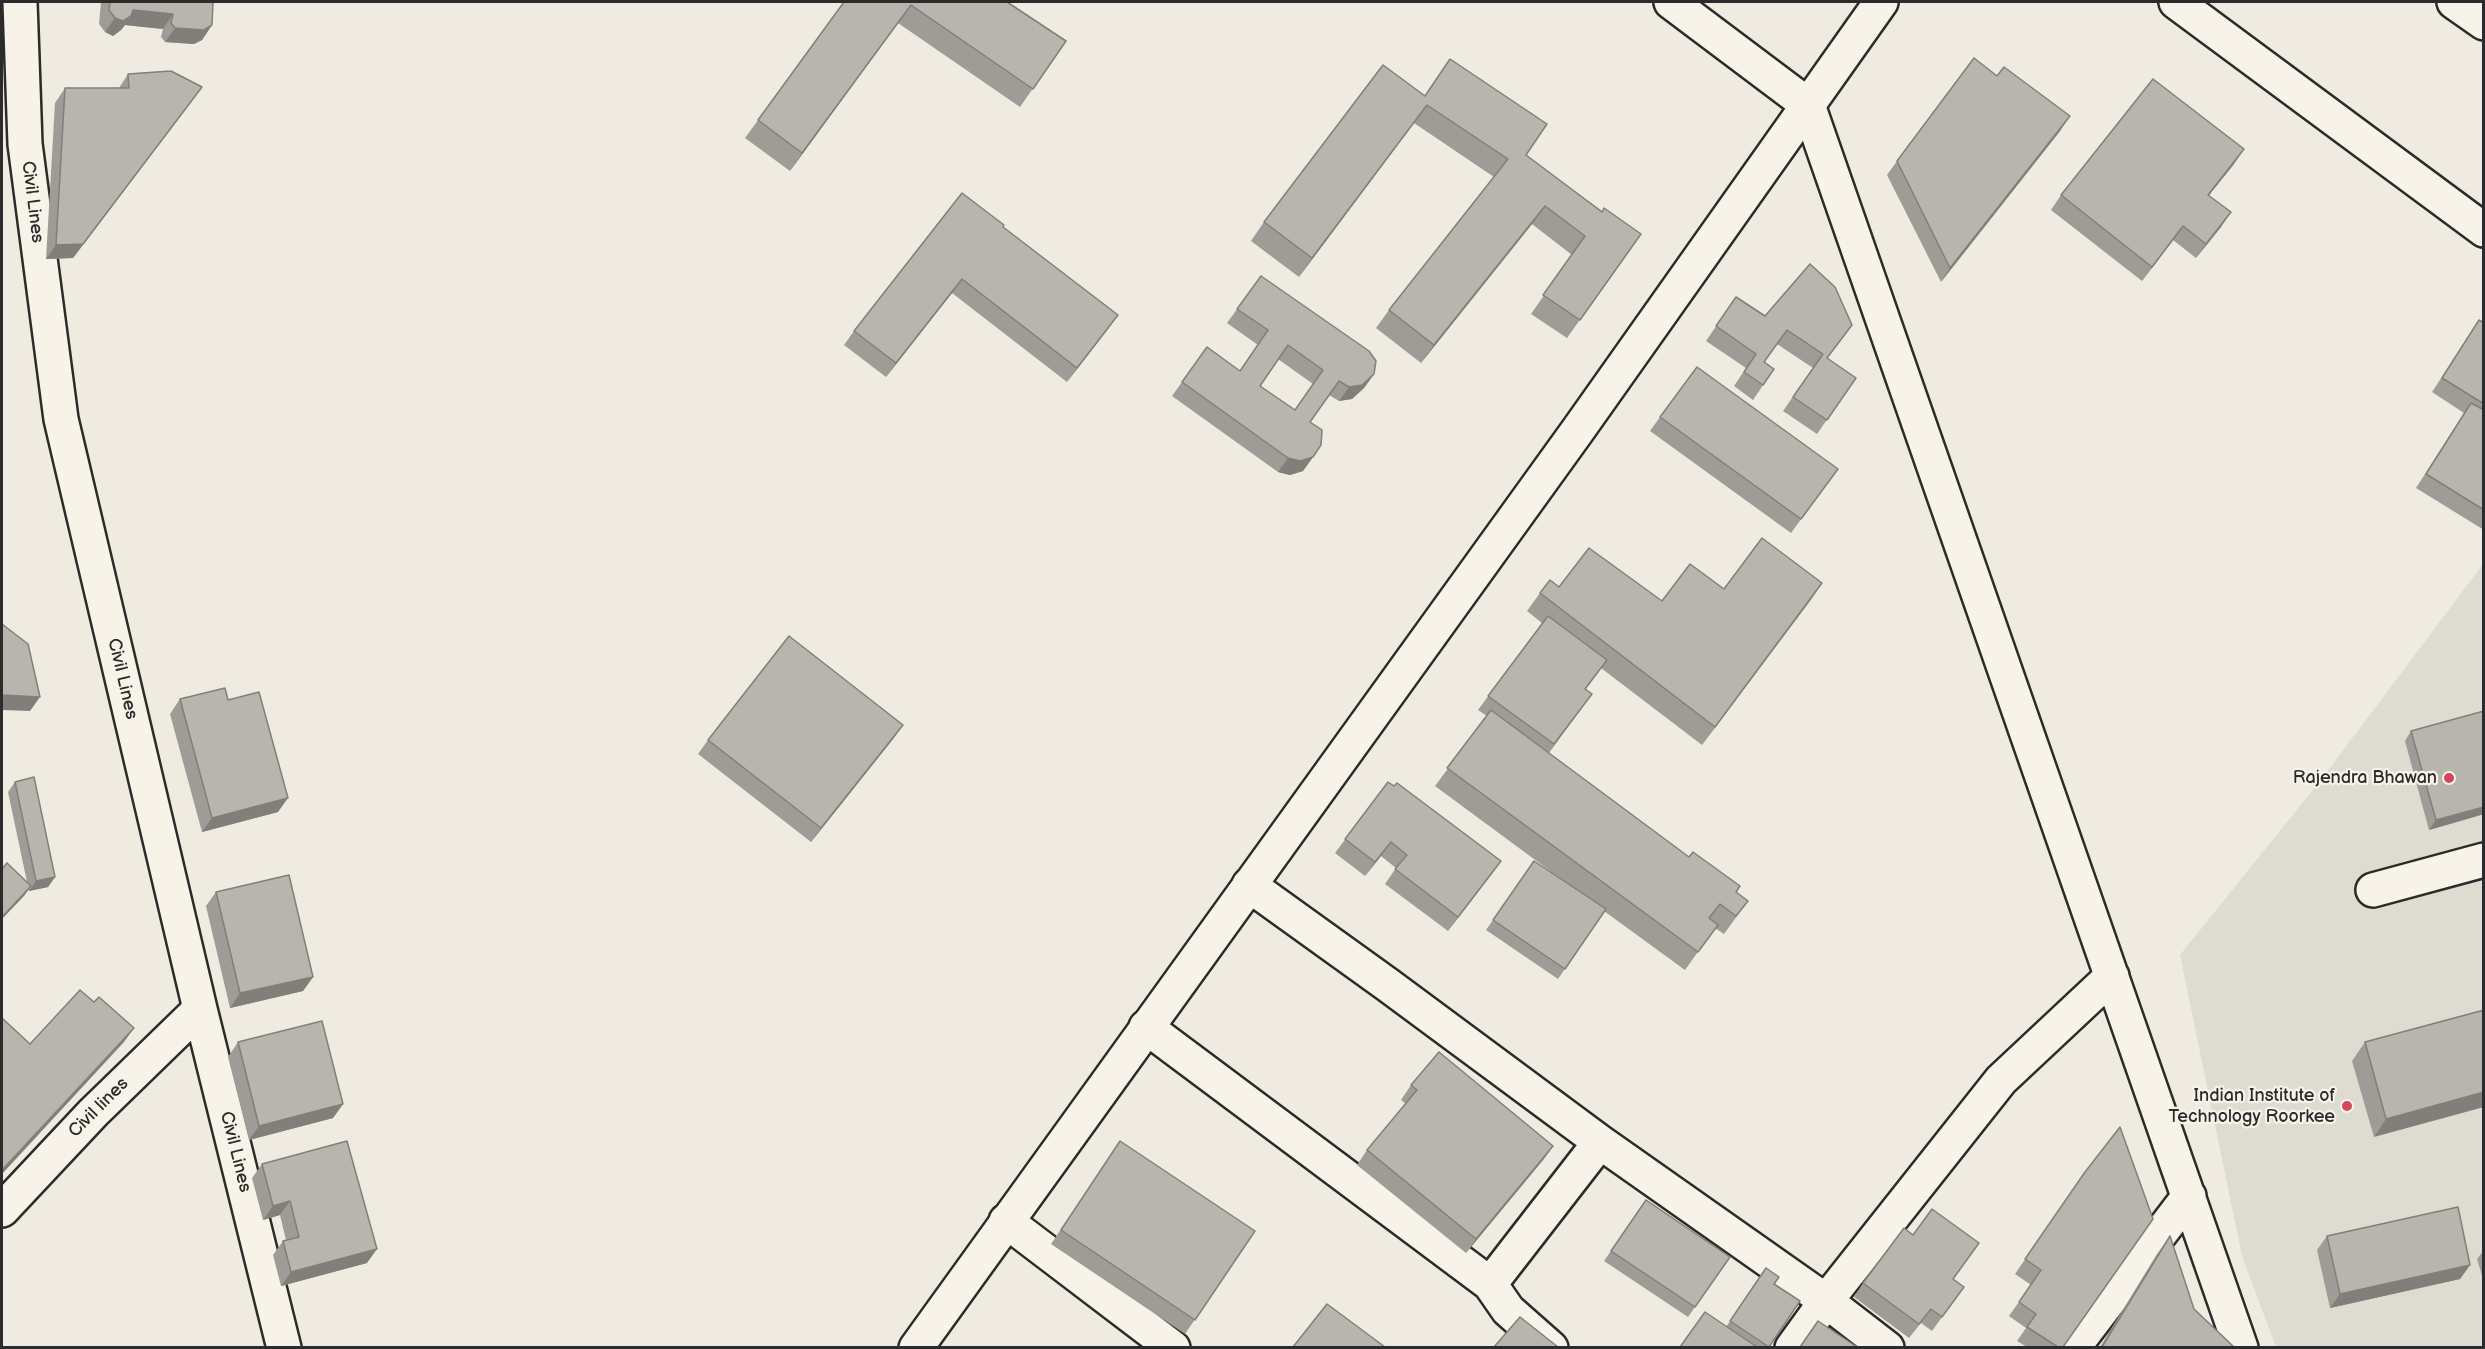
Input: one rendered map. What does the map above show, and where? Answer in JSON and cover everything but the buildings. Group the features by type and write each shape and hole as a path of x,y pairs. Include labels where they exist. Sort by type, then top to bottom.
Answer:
{"street":[{"name":"Civil Lines","path":"20,2 25,144 61,419 200,1009 284,1347"},
{"path":"1671,2 1808,105 2241,1347"},
{"path":"916,1347 1584,421 1881,2"},
{"path":"2176,2 2484,230"},
{"path":"2454,2 2484,23"},
{"path":"2373,890 2484,860"},
{"path":"1249,885 1600,1142 1826,1300 1887,1347"},
{"path":"1792,1347 1826,1300 2001,1080 2112,976"},
{"name":"Civil lines","path":"2,1210 93,1113 200,1009"},
{"path":"1146,1027 1490,1284 1508,1310 1551,1347"},
{"path":"1490,1284 1600,1142"},
{"path":"2073,1347 2189,1196"},
{"path":"1006,1221 1173,1347"}],"shaded area":[{"name":"Indian Institute of Technology Roorkee","path":"2483,564 2483,1347 2276,1347 2242,1256 2180,955 2320,781"}],"place":[{"name":"Rajendra Bhawan","path":"2449,778"},
{"name":"Indian Institute of Technology Roorkee","path":"2347,1106"}]}
